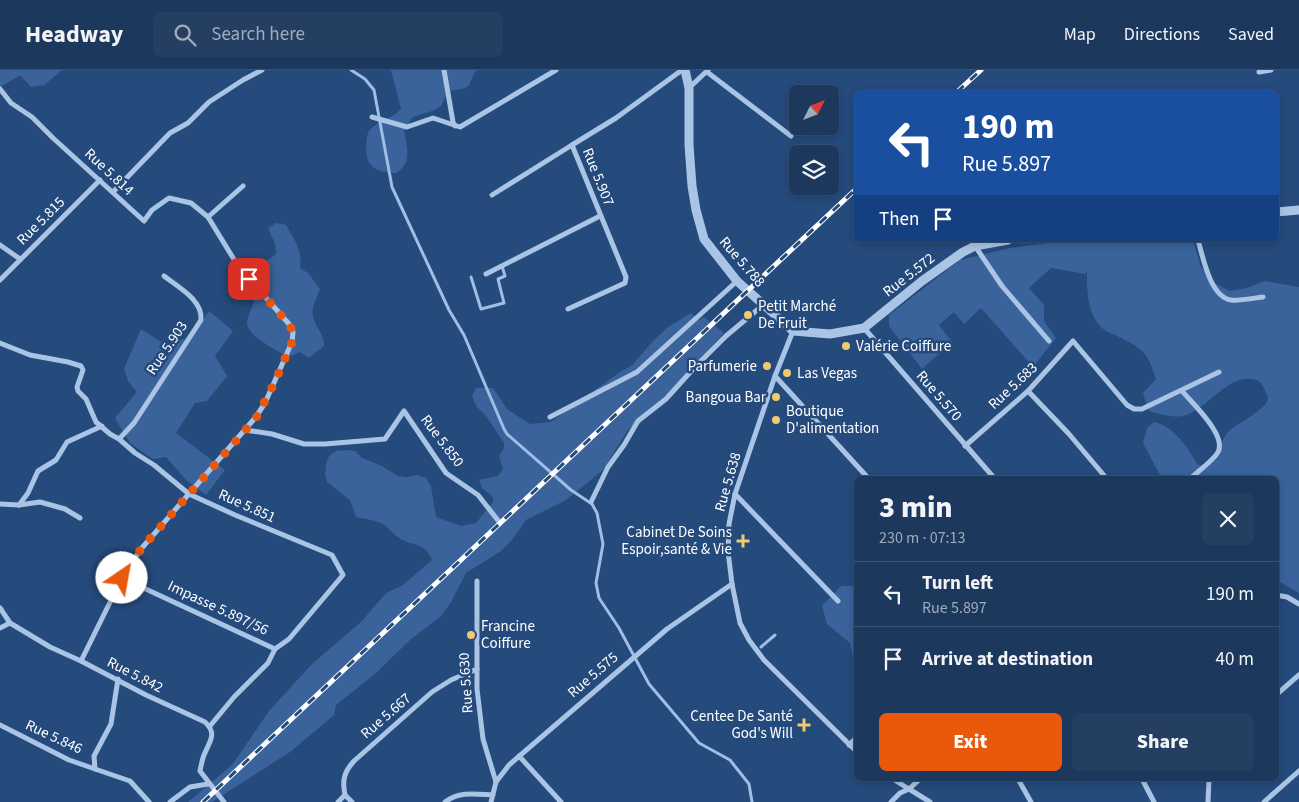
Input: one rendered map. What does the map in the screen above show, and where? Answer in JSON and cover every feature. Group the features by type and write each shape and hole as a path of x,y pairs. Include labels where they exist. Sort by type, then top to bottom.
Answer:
{"street":[{"path":"113,192 170,133 188,123 209,102 262,70"},
{"path":"444,70 453,122 456,126"},
{"path":"372,117 407,127 433,118 460,127 556,70"},
{"name":"Rue 5.788","path":"684,70 689,88 692,186 701,231 710,247 737,281 793,331"},
{"name":"Rue 5.907","path":"568,309 624,283 626,280 572,145 616,118 684,70"},
{"path":"1259,72 1271,70"},
{"path":"689,88 708,71 792,136"},
{"name":"Rue 5.814","path":"0,89 11,103 32,116 53,138 144,222 152,210 169,198 191,203 208,217"},
{"path":"492,194 572,145"},
{"name":"Rue 5.815","path":"0,280 100,180"},
{"path":"81,661 122,578 141,549 256,418 275,382 292,342 293,332 289,324 238,266 208,217 243,186"},
{"path":"1279,212 1299,210 1299,205"},
{"path":"486,274 600,216"},
{"path":"1199,242 1212,284 1221,296 1230,300 1263,297"},
{"path":"980,243 1002,286 1049,341"},
{"name":"Rue 5.572","path":"861,329 950,260 980,243"},
{"path":"0,245 20,259"},
{"name":"Rue 5.903","path":"119,439 134,423 161,378 201,320 202,313 197,303 164,276"},
{"path":"550,417 636,372 737,281"},
{"path":"591,502 608,467 638,421 666,399 694,368 762,305"},
{"path":"793,331 830,334 861,329"},
{"name":"Rue 5.570","path":"861,329 992,476"},
{"name":"Rue 5.638","path":"793,331 774,376 735,494 728,533 732,584 740,623 749,640 764,660 854,749"},
{"name":"Rue 5.683","path":"965,446 1028,392 1073,341 1102,373 1126,405 1134,409 1142,409 1182,391"},
{"name":"Rue 5.851","path":"0,343 30,355 81,366 83,370 77,387 78,391 86,399 96,422 135,453 154,465 189,494 332,555 342,575 290,639 275,649 268,663 234,697 210,726"},
{"path":"1193,476 1218,453 1221,443 1214,428 1182,391 1219,372"},
{"path":"774,376 866,476"},
{"path":"1028,392 1069,434 1104,476"},
{"name":"Rue 5.850","path":"245,430 272,434 304,444 385,439 404,411 446,473 478,496 500,523"},
{"path":"19,505 28,493 38,471 56,460 66,442 102,426"},
{"path":"735,494 838,601"},
{"path":"0,504 19,505 40,502 80,518"},
{"name":"Impasse 5.897/56","path":"122,578 275,649"},
{"name":"Rue 5.630","path":"477,581 477,668 483,739 496,782"},
{"name":"Rue 5.575","path":"491,802 496,782 502,772 519,756 667,629 732,584"},
{"path":"1279,596 1287,597 1299,604"},
{"name":"Rue 5.842","path":"0,608 10,623 50,647 210,726"},
{"path":"0,628 10,623"},
{"name":"Rue 5.667","path":"345,795 344,775 354,761 432,692 451,680 477,668"},
{"path":"1279,692 1299,675"},
{"name":"Rue 5.846","path":"0,725 69,760 95,768 94,756 111,724 118,679"},
{"path":"210,726 212,732 210,743 203,757 200,771 218,800 224,802"},
{"path":"849,745 854,740"},
{"path":"519,756 561,802"},
{"path":"95,768 130,781 149,802"},
{"path":"1264,802 1299,771"},
{"path":"896,781 930,802"},
{"path":"891,802 900,793 909,789 918,781"},
{"path":"1019,781 1031,802"},
{"path":"1143,781 1154,802"},
{"path":"1208,802 1209,781"},
{"path":"170,802 190,787 208,784"},
{"path":"445,802 453,796 463,794 493,796"},
{"path":"338,802 345,795 352,802"}],"shaded area":[{"path":"0,70 62,70 44,85 31,87 19,76 0,87"},
{"path":"391,70 476,70 469,85 447,93 441,106 413,117 404,131 408,155 407,160 405,165 396,173 384,172 374,168 366,154 369,131 401,109"},
{"path":"276,223 286,225 299,251 300,268 308,273 320,289 313,313 314,320 323,338 324,346 309,358 300,352 289,357 264,343 248,328 247,323 254,301 239,276 243,268 255,260 265,262 276,254 275,244 268,228"},
{"path":"1056,242 1194,242 1201,267 1212,281 1229,291 1247,288 1265,281 1299,287 1299,593 1279,582 1279,476 1160,476 1143,443 1147,428 1154,422 1161,424 1180,439 1198,465 1209,462 1217,453 1227,433 1257,412 1266,403 1268,397 1263,386 1256,380 1236,381 1191,413 1182,416 1167,416 1148,410 1143,393 1156,379 1149,362 1137,347 1105,330 1097,322 1088,300 1087,269 1086,274 1051,268 1029,288 1044,305 1044,321 1056,338 1033,367 981,308 964,324 954,312 939,325 952,342 922,369 889,326 889,315 960,260 1010,248"},
{"path":"209,311 233,331 215,356 227,376 207,401 195,403 176,433 225,470 206,495 186,480 166,457 153,459 130,443 115,418 137,392 128,381 124,369 141,329 166,345 192,336"},
{"path":"691,313 699,320 704,317 724,333 671,391 628,430 603,470 566,500 526,520 511,541 501,551 466,573 450,604 440,617 410,640 376,673 336,705 334,715 290,752 212,802 188,802 232,765 269,711 311,665 362,621 386,593 403,585 432,560 422,547 403,540 383,524 356,517 350,500 327,482 325,474 329,456 336,451 355,451 362,458 380,465 398,476 417,475 426,478 431,486 436,517 461,526 476,523 493,502 493,497 482,488 479,480 498,476 503,469 499,456 504,448 504,443 486,416 476,406 472,396 476,388 493,388 507,409 530,424 551,422 632,365 668,327"},
{"path":"841,586 854,586 854,661 850,643 827,624 822,606"}],"waterway":[{"path":"351,70 365,79 374,90 392,187 449,310 464,335 504,429 507,434 571,490 592,504 597,513 603,544 596,583 599,598 619,628 649,684 699,743 730,760 749,784 752,802"},
{"path":"471,277 481,309 504,303 498,279 505,276 502,266"},
{"path":"761,647 775,635"}],"railway":[{"path":"959,90 981,70"},
{"path":"203,802 854,191"}],"place":[{"name":"Petit Marché De Fruit","path":"748,315"},
{"name":"Valérie Coiffure","path":"846,346"},
{"name":"Parfumerie","path":"767,366"},
{"name":"Las Vegas","path":"787,373"},
{"name":"Bangoua Bar","path":"776,397"},
{"name":"Boutique D'alimentation","path":"776,420"},
{"name":"Cabinet De Soins Espoir,santé & Vie","path":"743,541"},
{"name":"Francine Coiffure","path":"471,635"},
{"name":"Centee De Santé God's Will","path":"804,725"}],"route":[{"path":"122,578 141,549 256,418 275,382 292,342 293,332 289,324 249,279"}]}
